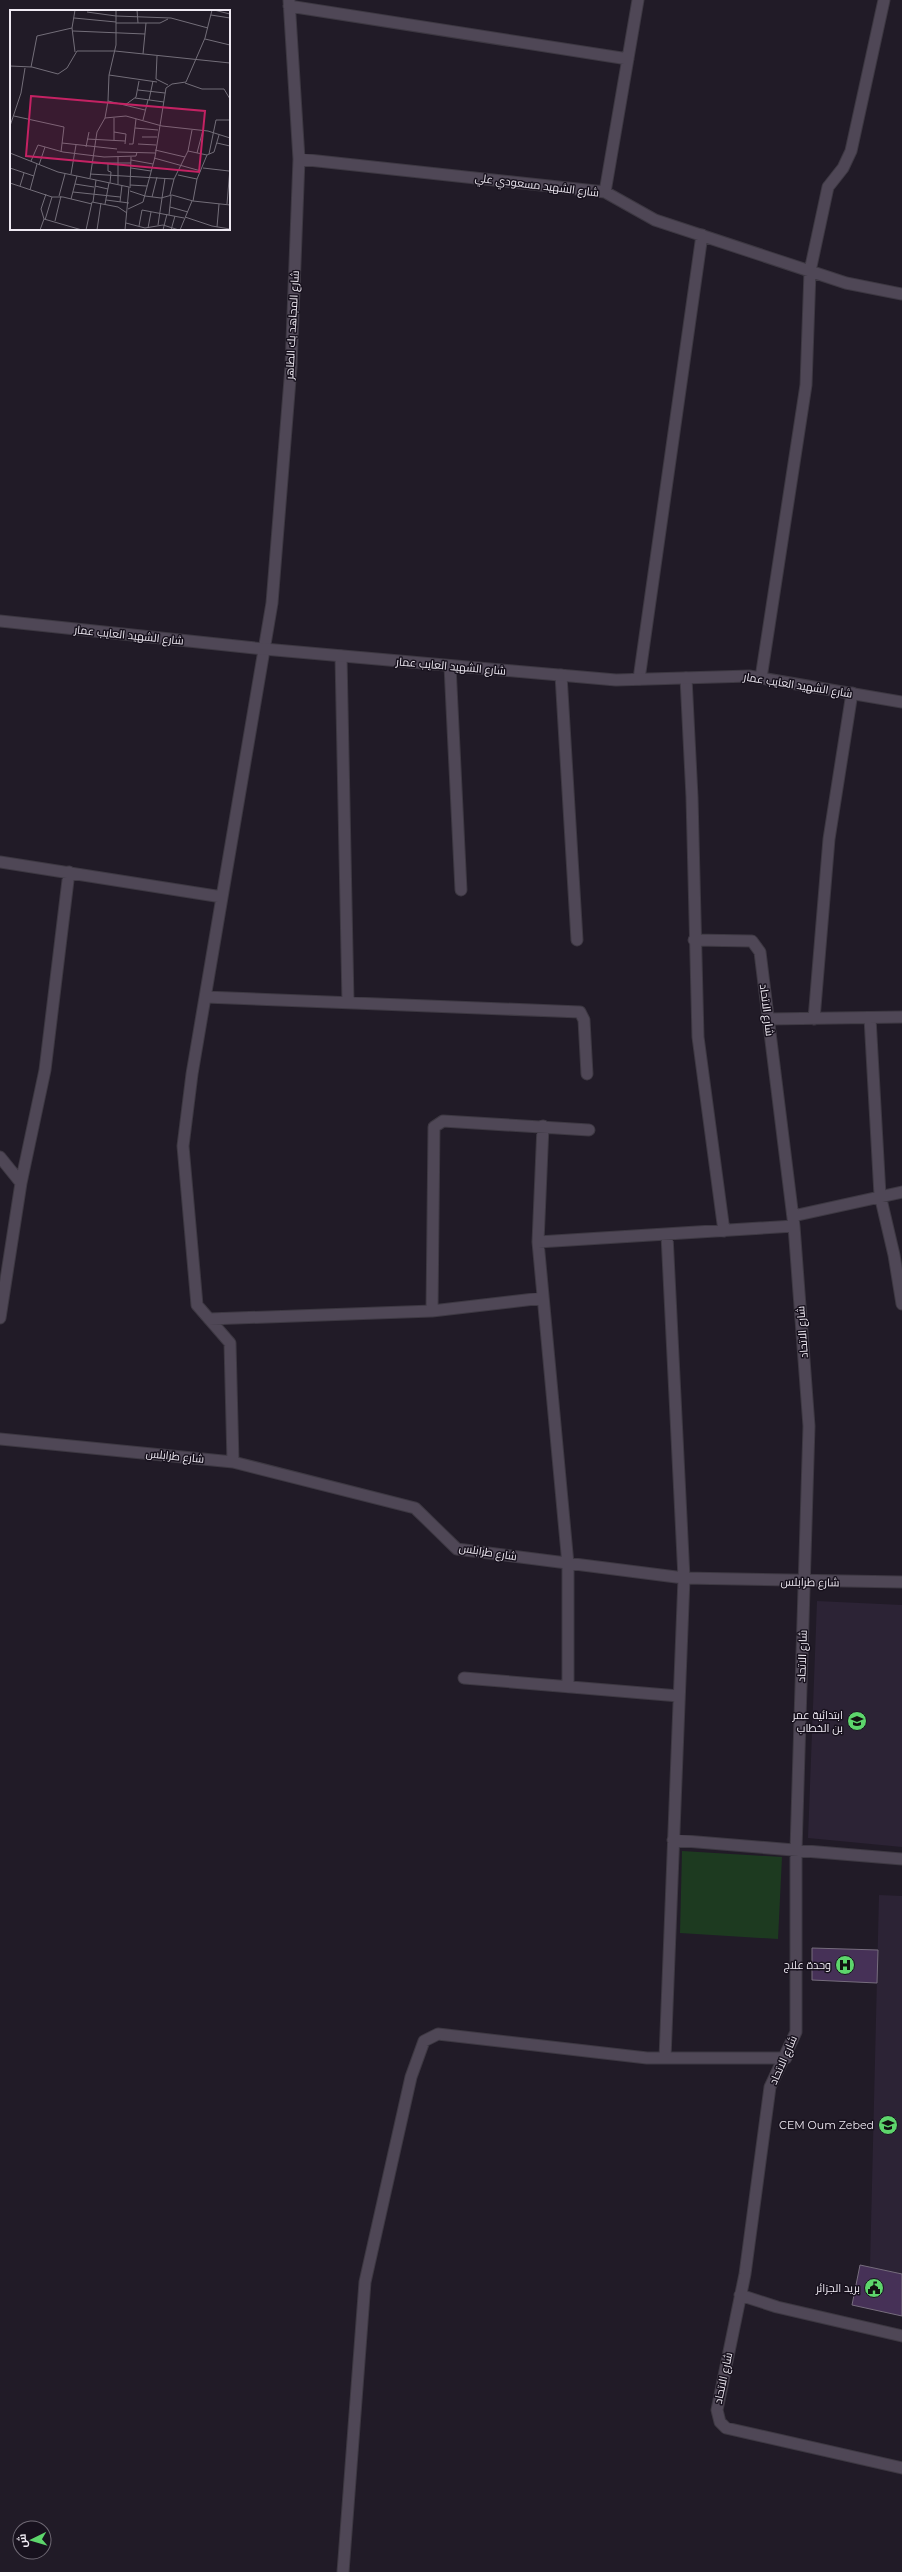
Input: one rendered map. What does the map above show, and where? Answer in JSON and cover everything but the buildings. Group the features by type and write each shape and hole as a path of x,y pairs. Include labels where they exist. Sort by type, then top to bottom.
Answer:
{"street":[{"path":"605,192 638,0"},
{"path":"761,678 806,385 810,271 828,188 843,168 851,151 884,0"},
{"path":"289,3 628,59"},
{"name":"شارع المجاهد بك الطاهر","path":"233,1462 230,1343 197,1305 183,1146 192,1074 272,603 291,367 299,159 289,3"},
{"name":"شارع الشهيد مسعودي علي","path":"299,159 605,192 656,220 846,283 902,294"},
{"path":"639,679 702,235"},
{"name":"شارع الشهيد العايب عمار","path":"0,621 264,649 561,676 616,680 749,676 902,702"},
{"path":"341,656 348,1002"},
{"path":"450,666 461,890"},
{"path":"561,676 577,940"},
{"path":"686,678 692,797 694,940 698,1037 724,1231"},
{"path":"814,1018 829,839 852,693"},
{"path":"0,862 222,896"},
{"path":"0,1318 21,1182 45,1070 69,872"},
{"name":"شارع الاتحاد","path":"694,940 752,941 757,945 794,1221 809,1426 796,1850 796,2032 786,2058 777,2071 768,2100 740,2295 717,2410 720,2422 726,2428 902,2468"},
{"path":"205,996 580,1012 584,1020 587,1074"},
{"path":"768,1019 902,1017"},
{"path":"870,1018 880,1195 894,1254 902,1304"},
{"path":"432,1311 434,1127 443,1121 589,1130"},
{"path":"543,1126 538,1242 568,1564 568,1687"},
{"path":"0,1156 21,1182"},
{"path":"538,1242 724,1231 794,1221 880,1195 902,1192"},
{"path":"665,2058 684,1578 667,1235"},
{"path":"209,1319 432,1311 543,1298"},
{"name":"شارع طرابلس","path":"0,1439 233,1462 415,1508 457,1550 684,1578 804,1582 902,1582"},
{"path":"464,1678 679,1696"},
{"path":"673,1840 902,1859"},
{"path":"343,2572 365,2282 411,2077 424,2041 438,2034 647,2058 786,2058"},
{"path":"740,2295 777,2307 902,2336"}],"shaded area":[{"name":"ابتدائية عمر بن الخطاب","path":"817,1601 902,1605 902,1847 808,1838"},
{"name":"CEM Oum Zebed","path":"879,1895 902,1896 902,2274 870,2267"}],"green space":[{"path":"682,1851 782,1857 778,1939 680,1933"}],"place":[{"name":"ابتدائية عمر بن الخطاب","path":"857,1721"},
{"name":"وحدة علاج","path":"845,1965"},
{"name":"CEM Oum Zebed","path":"888,2125"},
{"name":"بريد الجزائر","path":"874,2288"}]}
